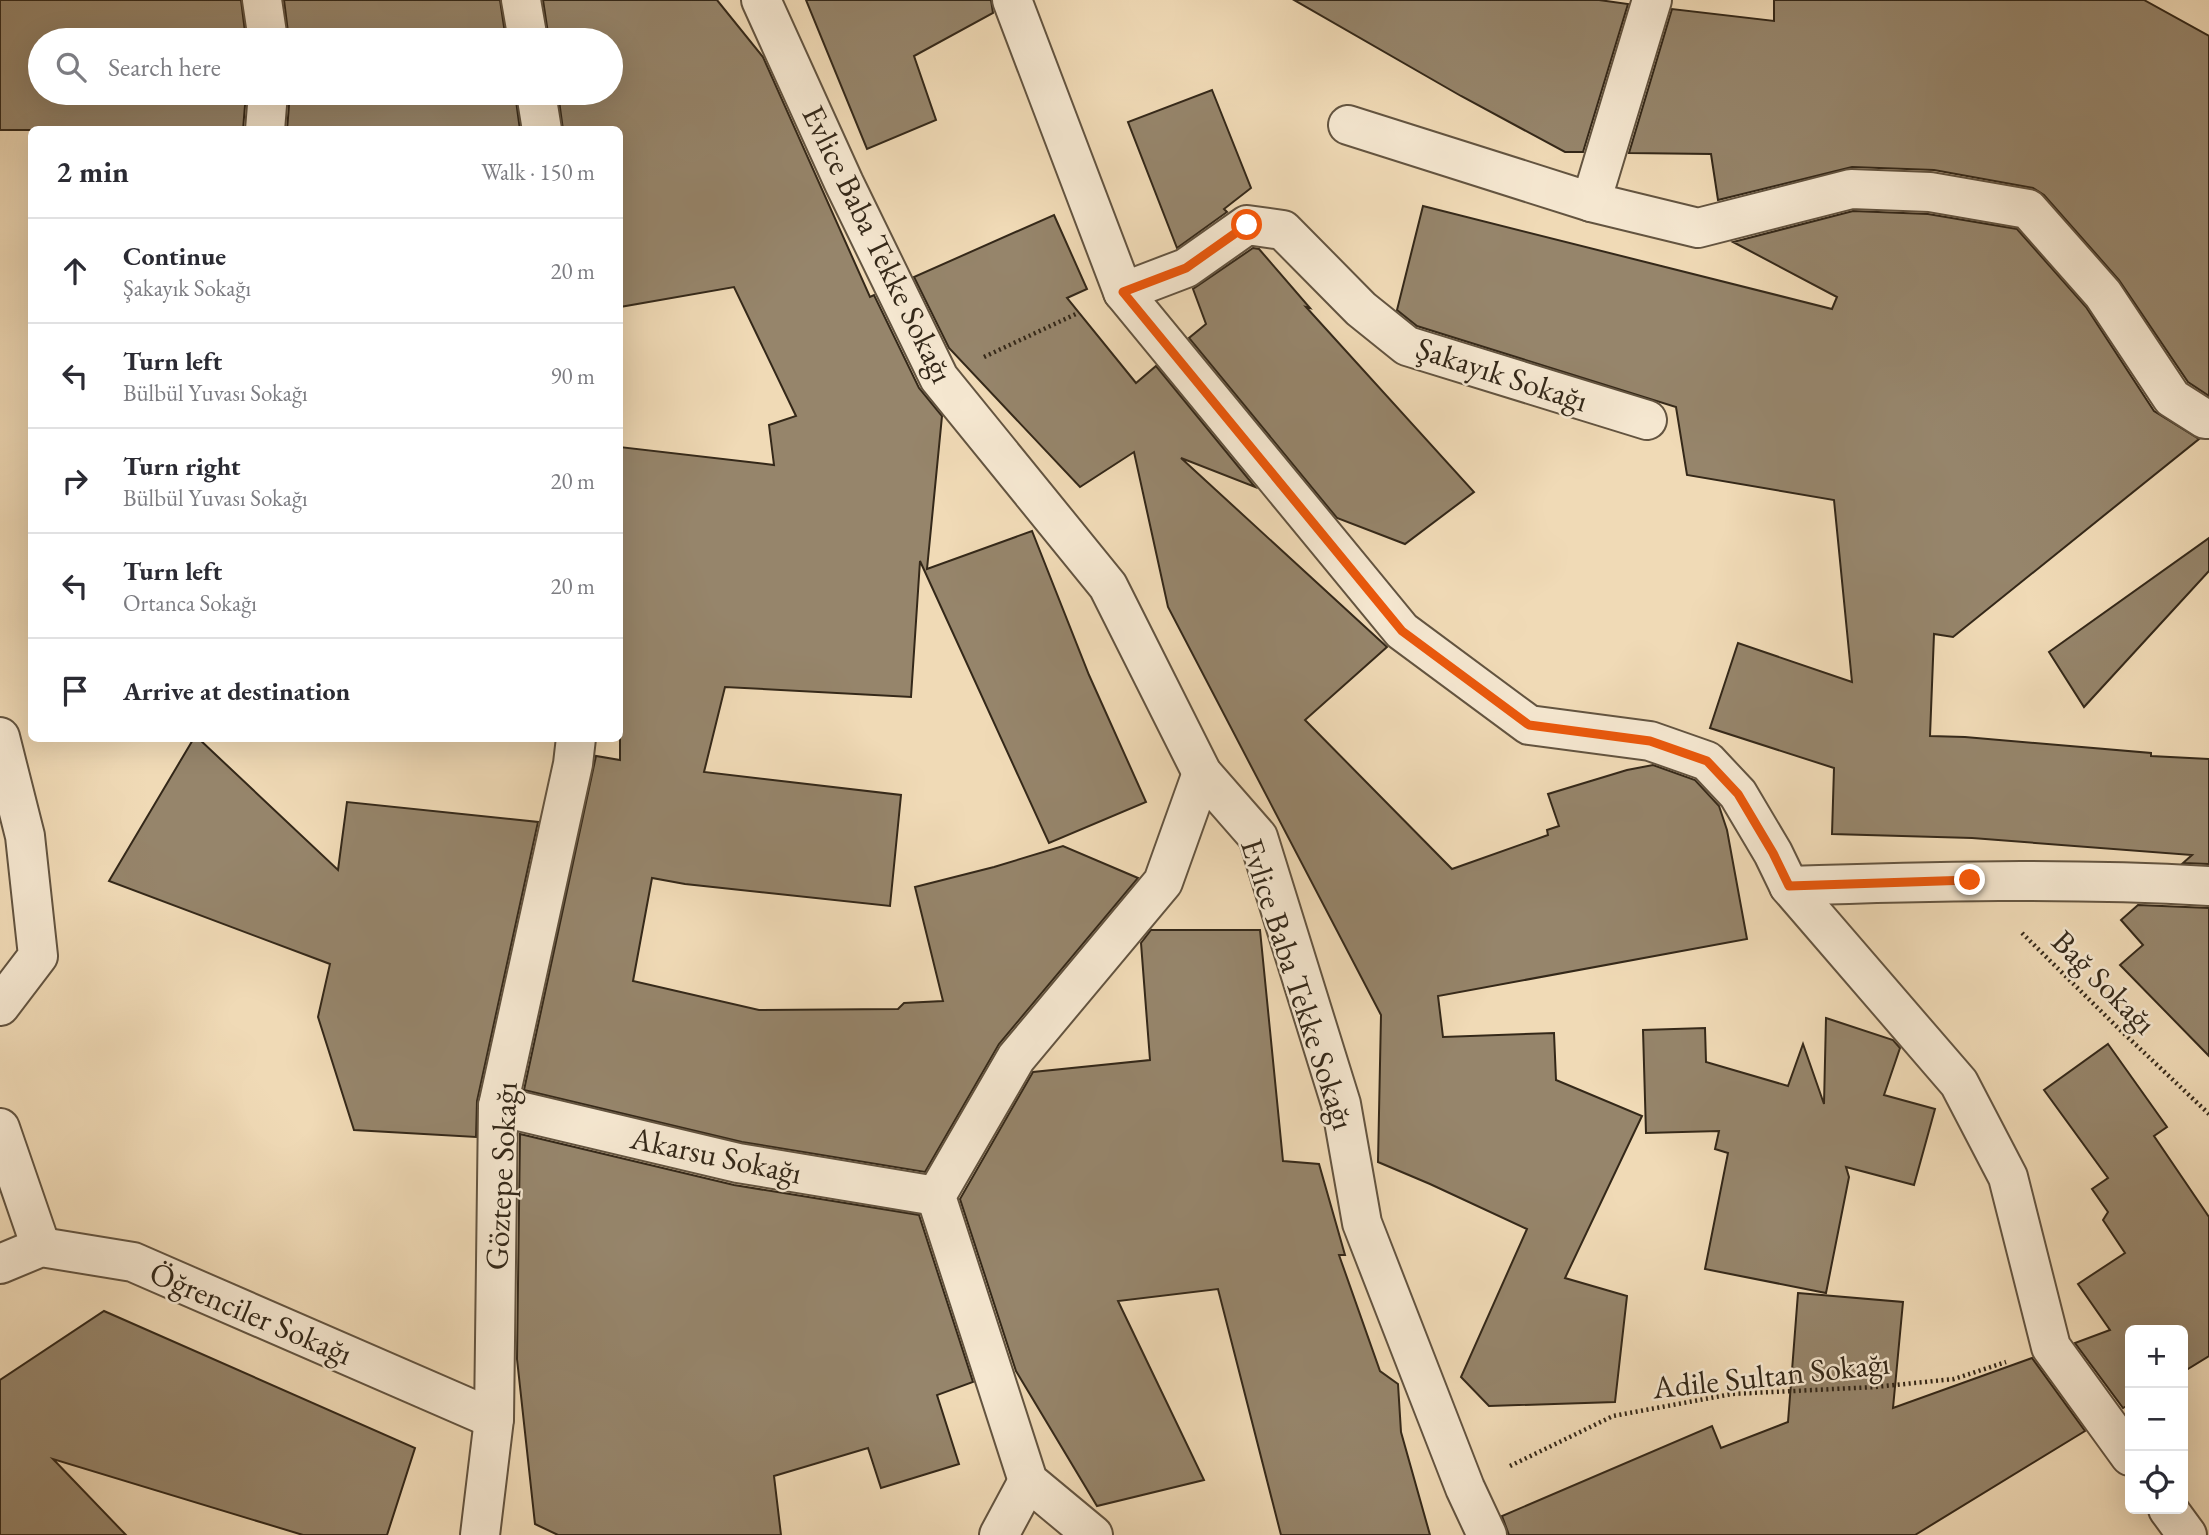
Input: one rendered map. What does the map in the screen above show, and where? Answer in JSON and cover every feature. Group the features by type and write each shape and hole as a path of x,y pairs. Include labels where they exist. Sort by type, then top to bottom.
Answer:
{"street":[{"path":"262,0 266,28"},
{"path":"521,0 526,28"},
{"name":"Evlice Baba Tekke Sokağı","path":"761,0 844,183 939,378 1108,586 1202,773 1258,837 1341,1104 1362,1223 1465,1488 1487,1535"},
{"path":"1012,0 1123,292 1402,631 1529,725 1650,741 1707,761 1738,794 1789,886 1959,1083 2008,1177 2052,1347 2126,1451"},
{"path":"1591,202 1652,0"},
{"path":"265,126 267,105"},
{"path":"538,105 541,126"},
{"path":"1348,125 1591,202 1699,228 1851,189 1930,192 2028,209 2102,294 2172,398 2209,419"},
{"name":"Şakayık Sokağı","path":"1123,292 1186,268 1247,225 1283,230 1361,309 1408,346 1647,420"},
{"path":"0,737 25,836 38,956 0,1006"},
{"name":"Göztepe Sokağı","path":"486,1532 494,1419 498,1106 573,764 576,742"},
{"path":"1093,1535 1027,1481 936,1196 1016,1058 1163,882 1202,773"},
{"path":"1789,886 1970,880 2128,881 2209,886"},
{"name":"Akarsu Sokağı","path":"498,1106 738,1163 936,1196"},
{"path":"0,1128 41,1247 0,1264"},
{"name":"Öğrenciler Sokağı","path":"41,1247 133,1262 494,1419"},
{"path":"999,1535 1027,1481"},
{"path":"2172,1514 2187,1535"}],"path":[{"path":"939,378 1123,292"},
{"name":"Bağ Sokağı","path":"1970,880 2116,1026 2209,1114"},
{"name":"Adile Sultan Sokağı","path":"1465,1488 1613,1416 1732,1394 1875,1387 1954,1379 2052,1347"}],"building":[{"path":"0,0 241,0 244,28 28,28 28,105 245,105 243,126 28,126 28,130 0,130"},
{"path":"284,0 500,0 504,28 288,28"},
{"path":"543,0 717,0 763,57 870,297 874,295 919,388 942,416 927,569 1032,531 1089,675 1146,802 1049,843 920,561 911,697 725,687 704,772 901,795 890,906 685,884 652,878 633,981 759,1010 898,1009 904,1003 943,1001 915,887 1063,846 1138,878 999,1044 925,1172 742,1142 524,1090 596,756 620,760 620,742 623,742 623,447 774,465 769,425 796,416 734,287 623,306 623,126 562,126 560,105 623,105 623,28 547,28"},
{"path":"806,0 991,0 993,13 914,56 936,120 867,149"},
{"path":"1294,0 1599,0 1628,4 1583,152 1565,152"},
{"path":"1774,0 2144,0 2209,36 2209,396 2188,382 2119,280 2044,195 2033,188 1934,170 1852,167 1718,200 1711,154 1629,153 1672,9 1774,21"},
{"path":"1212,90 1251,188 1224,209 1227,212 1177,248 1128,122"},
{"path":"289,105 517,105 519,126 287,126"},
{"path":"1423,206 1832,309 1837,297 1733,242 1853,211 1928,214 2017,229 2086,307 2154,411 2199,439 1953,637 1934,634 1930,736 2209,759 2209,864 2183,863 2192,855 1972,838 1832,834 1834,768 1710,728 1738,643 1852,682 1834,500 1687,475 1676,407 1417,326 1397,310"},
{"path":"1054,215 1087,289 1067,298 1136,383 1156,366 1255,487 1181,458 1387,647 1305,720 1452,869 1548,835 1547,830 1559,826 1548,794 1627,770 1653,765 1695,780 1719,806 1727,830 1747,939 1438,996 1443,1037 1554,1033 1556,1080 1642,1116 1565,1278 1627,1296 1615,1402 1489,1406 1461,1377 1527,1229 1378,1162 1381,1015 1168,607 1134,452 1080,487 949,348 914,277"},
{"path":"1253,248 1259,249 1310,308 1306,307 1474,492 1405,544 1337,518 1189,338 1206,324 1193,289"},
{"path":"2209,538 2209,571 2084,707 2049,652"},
{"path":"192,742 202,742 338,870 347,802 538,822 477,1101 476,1137 354,1130 318,1017 330,964 109,881"},
{"path":"2138,905 2209,908 2209,1056 2120,965 2143,945 2121,920"},
{"path":"1151,930 1260,930 1283,1161 1319,1164 1345,1255 1339,1255 1380,1371 1398,1384 1401,1432 1430,1535 1281,1535 1218,1289 1118,1301 1204,1480 1097,1506 1016,1371 960,1199 1033,1072 1150,1060 1141,943"},
{"path":"1826,1018 1893,1040 1900,1048 1884,1095 1935,1109 1914,1185 1846,1167 1849,1177 1826,1293 1705,1269 1728,1153 1715,1149 1719,1131 1646,1133 1643,1030 1705,1028 1706,1062 1788,1086 1803,1044 1824,1104"},
{"path":"2108,1044 2167,1127 2154,1136 2209,1217 2209,1356 2188,1369 2188,1325 2125,1325 2123,1408 2075,1343 2110,1330 2078,1284 2125,1253 2103,1220 2108,1212 2092,1189 2108,1178 2044,1090"},
{"path":"520,1134 734,1185 919,1215 973,1382 937,1395 959,1464 881,1488 868,1448 774,1476 781,1535 558,1535 535,1524 517,1359"},
{"path":"1798,1293 1903,1302 1893,1408 2032,1358 2085,1431 1915,1535 1509,1535 1502,1516 1712,1426 1721,1448 1788,1422"},
{"path":"104,1311 415,1448 387,1535 303,1535 53,1459 126,1535 0,1535 0,1380"}],"route":[{"path":"1247,225 1186,268 1123,292 1402,631 1529,725 1650,741 1707,761 1738,794 1789,886 1970,880"}]}
